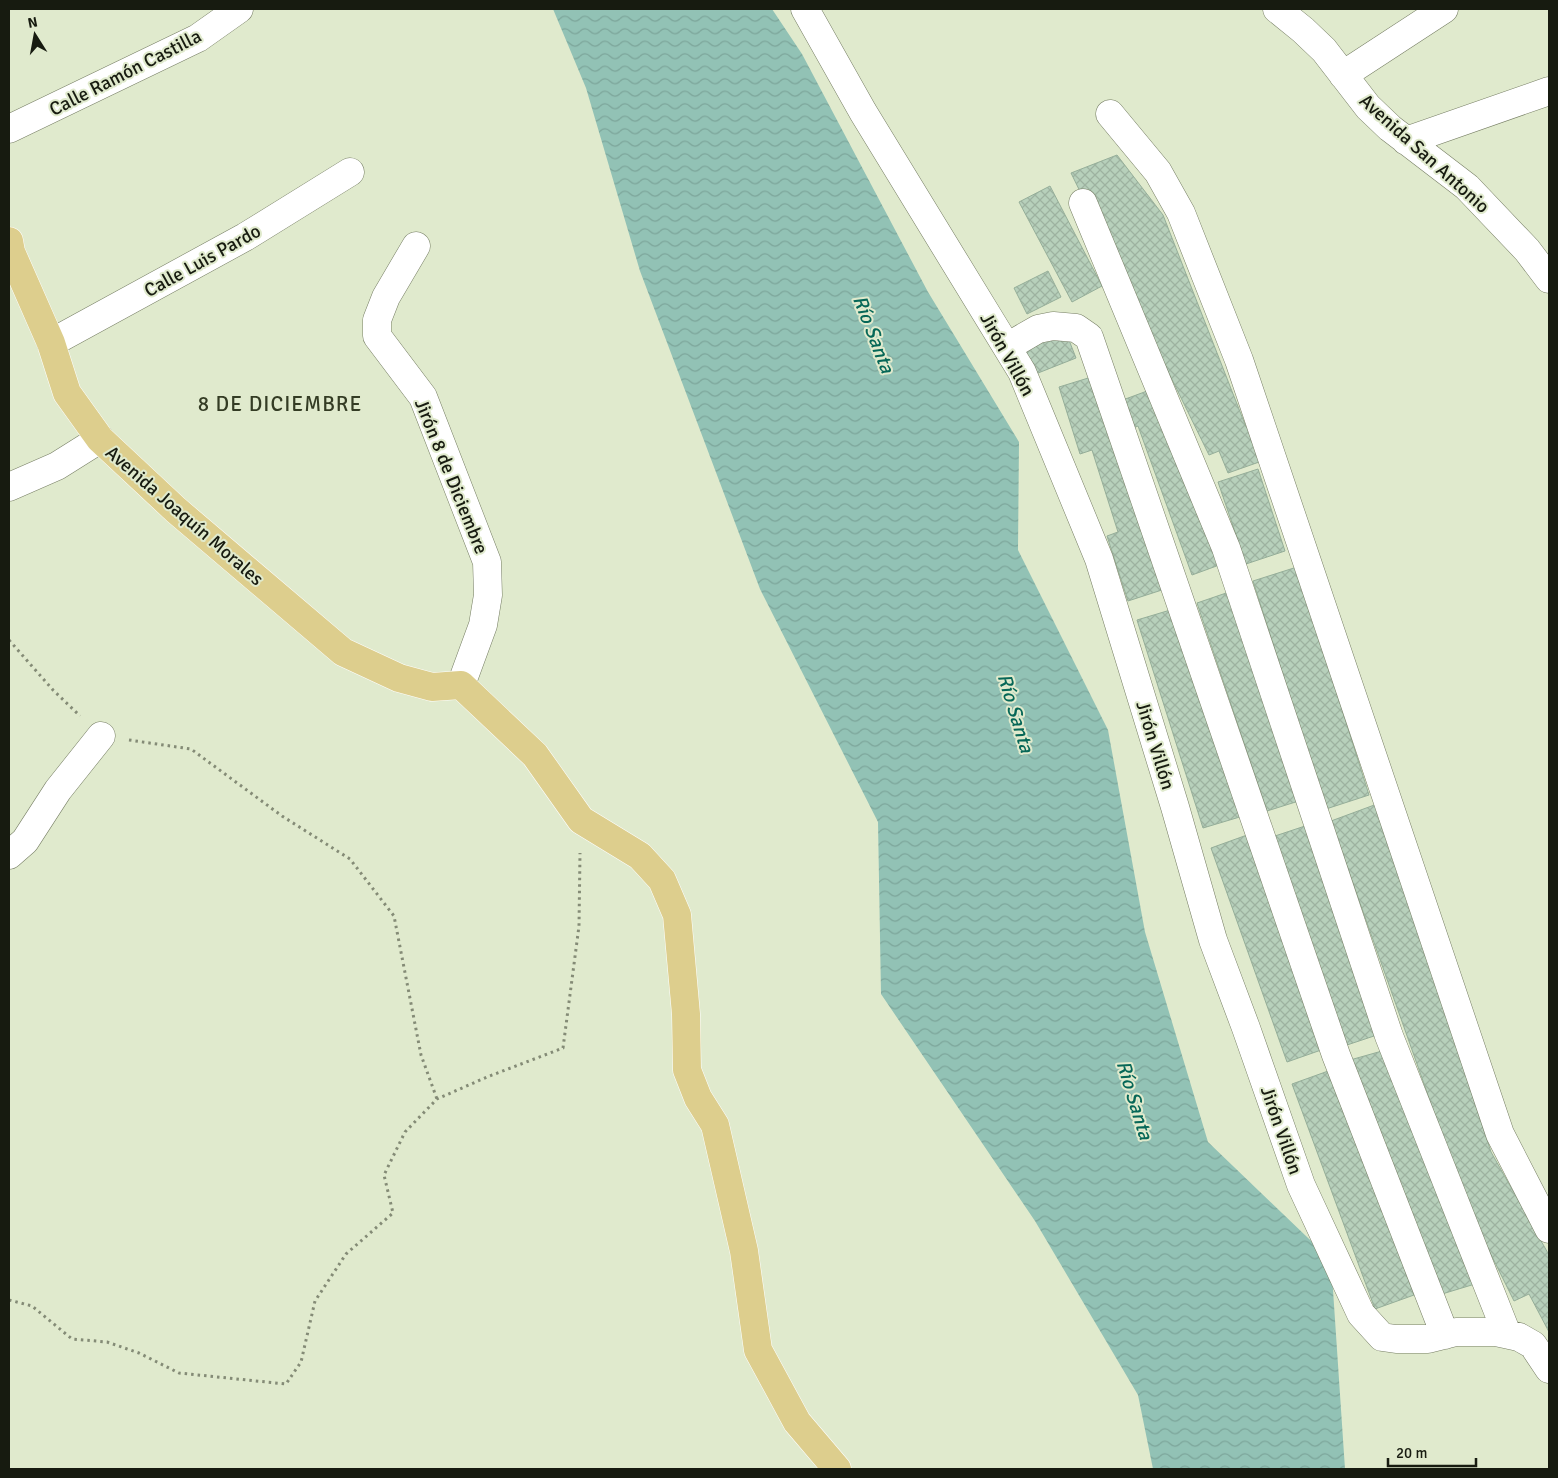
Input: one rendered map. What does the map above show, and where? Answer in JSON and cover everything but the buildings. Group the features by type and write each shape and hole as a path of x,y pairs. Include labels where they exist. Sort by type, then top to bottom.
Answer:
{"main road":[{"name":"Avenida Joaquín Morales","path":"10,248 51,343 67,393 100,439 176,510 343,652 399,678 432,687 461,685"},
{"path":"461,685 535,755 581,820 640,856 662,880 677,915 686,1014 688,1070 698,1098 715,1124 744,1251 758,1350 797,1422 837,1469"}],"street":[{"name":"Calle Ramón Castilla","path":"9,129 198,38 239,9"},
{"name":"Jirón Villón","path":"805,9 863,112 1022,372 1098,559 1175,808 1213,940 1246,1028 1300,1185 1361,1314 1382,1337 1428,1339 1456,1332 1496,1332 1519,1337 1533,1345 1549,1369"},
{"name":"Avenida San Antonio","path":"1277,9 1324,50 1368,107 1406,141 1467,187 1527,250 1549,279"},
{"path":"1343,75 1444,9"},
{"path":"1406,141 1549,91"},
{"path":"1110,114 1158,172 1181,213 1239,360 1500,1134 1549,1230"},
{"name":"Calle Luis Pardo","path":"51,343 245,237 350,172"},
{"path":"1083,203 1226,548 1389,1036 1507,1334"},
{"name":"Jirón 8 de Diciembre","path":"416,246 386,297 378,320 377,336 423,397 487,562 488,595 483,625 461,685"},
{"path":"1007,347 1038,330 1053,326 1076,328 1089,337 1336,1055 1445,1335"},
{"path":"9,487 57,466 100,439"},
{"path":"9,855 25,842 58,790 102,736"}],"path":[{"path":"9,640 53,690 102,736 191,749 282,816 350,859 394,916 421,1055 437,1099"},
{"path":"9,1300 32,1306 72,1338 106,1342 139,1353 179,1373 286,1384 301,1362 315,1301 346,1254 393,1213 384,1175 405,1132 437,1099 487,1077 563,1048 579,926 581,820"}],"water":[{"name":"Río Santa","path":"553,9 772,9 802,54 928,292 1019,442 1018,550 1108,730 1145,932 1208,1142 1331,1260 1345,1469 1153,1469 1138,1395 1035,1221 881,994 878,822 760,589 640,271 586,88"}],"district":[{"name":"8 DE DICIEMBRE","path":"280,404"}]}
